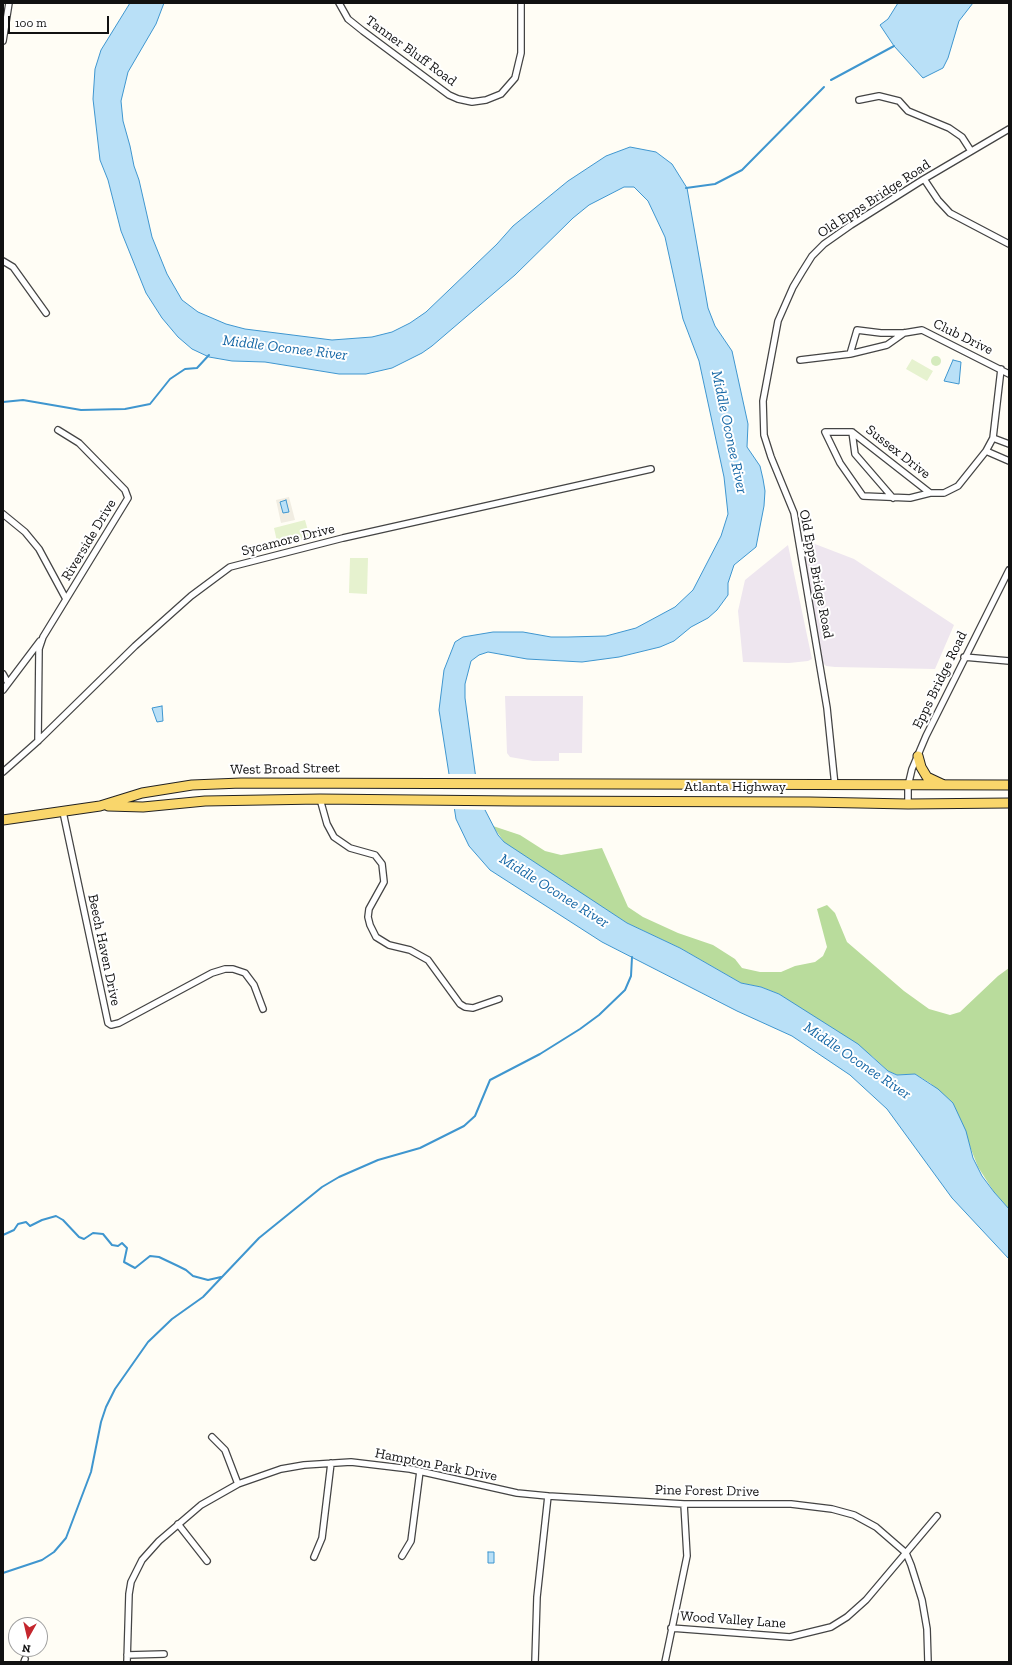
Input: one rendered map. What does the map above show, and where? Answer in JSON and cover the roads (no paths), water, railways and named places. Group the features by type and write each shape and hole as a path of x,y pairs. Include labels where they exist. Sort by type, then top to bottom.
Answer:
{"main road":[{"path":"918,756 921,767 927,777 947,786"},
{"path":"256,783 257,799"},
{"name":"West Broad Street","path":"3,820 100,806 142,793 192,785 256,783 473,783"},
{"name":"Atlanta Highway","path":"473,783 1009,786"},
{"name":"West Broad Street","path":"100,806 144,807 205,801 257,799 461,801"},
{"name":"Atlanta Highway","path":"461,801 810,802 908,804 1009,803"}],"street":[{"path":"3,41 9,3"},
{"name":"Tanner Bluff Road","path":"339,3 348,19 379,44 449,95 458,99 472,102 486,100 500,94 515,78 521,53 521,3"},
{"path":"860,100 879,96 899,101 908,111 949,128 962,137 971,151"},
{"name":"Old Epps Bridge Road","path":"835,786 827,708 794,512 771,457 764,434 764,401 778,322 793,287 812,256 851,225 924,179 1009,129"},
{"path":"924,179 938,200 950,213 1009,244"},
{"path":"3,261 13,267 46,313"},
{"name":"Club Drive","path":"850,354 857,330 881,333 904,333 922,330 1009,374"},
{"name":"Club Drive","path":"800,360 850,354 887,345 904,333"},
{"path":"1001,369 994,438 1009,444"},
{"name":"Riverside Drive","path":"3,690 43,637 128,498 125,490 79,443 58,430"},
{"name":"Sussex Drive","path":"930,492 852,432 825,432 840,463 863,496 893,498 910,498 930,492 944,493 958,486 986,451 994,438"},
{"path":"852,432 855,454 893,498"},
{"path":"986,451 1009,461"},
{"name":"Sycamore Drive","path":"3,772 38,741 135,646 191,596 230,567 351,536 651,469"},
{"path":"3,514 26,532 39,549 66,599"},
{"name":"Epps Bridge Road","path":"908,804 908,786 912,769 964,657 1009,570"},
{"name":"Riverside Drive","path":"38,741 39,649 43,637"},
{"path":"964,657 1009,660"},
{"path":"3,674 8,683"},
{"path":"320,799 327,824 334,837 350,848 375,855 382,864 384,882 369,909 368,917 376,937 389,945 410,950 428,960 460,1004 465,1007 473,1008 499,999"},
{"name":"Beech Haven Drive","path":"63,812 108,1023 111,1025 119,1023 212,973 233,968 245,973 254,985 263,1009"},
{"path":"212,1437 225,1450 238,1484"},
{"name":"Hampton Park Drive","path":"127,1662 129,1594 136,1570 150,1550 178,1524 201,1505 238,1484 281,1469 304,1465 351,1462 420,1471 517,1493 548,1496"},
{"path":"314,1557 322,1538 331,1463"},
{"path":"402,1556 411,1541 420,1471"},
{"path":"535,1662 537,1596 548,1496"},
{"name":"Pine Forest Drive","path":"548,1496 684,1504 792,1504 843,1511 854,1515 876,1527 906,1554 912,1565 922,1600 927,1630 928,1662"},
{"path":"665,1662 687,1556 684,1504"},
{"name":"Wood Valley Lane","path":"671,1628 790,1637 823,1630 839,1623 856,1610 906,1554 937,1516"},
{"path":"178,1524 207,1561"},
{"path":"127,1655 164,1654"}],"water":[{"name":"Middle Oconee River","path":"130,3 164,3 156,24 128,72 121,101 123,121 139,180 152,237 167,274 182,300 198,312 226,324 245,329 332,340 372,337 392,332 410,323 426,312 497,244 513,226 568,181 606,156 630,147 656,152 672,164 687,188 708,308 715,326 732,351 748,424 747,447 760,466 763,479 765,491 764,506 756,547 734,565 728,583 728,595 717,610 708,618 691,627 674,641 660,647 619,657 582,662 527,659 488,652 479,655 471,661 465,684 465,698 476,779 484,808 498,835 504,842 627,923 680,948 741,983 761,987 779,994 858,1044 888,1071 897,1075 915,1074 938,1089 953,1103 966,1131 973,1158 982,1176 1009,1209 1009,1259 952,1198 887,1109 850,1075 792,1036 737,1011 602,942 490,870 469,846 456,819 439,710 444,670 455,642 463,637 493,632 523,632 551,637 606,636 636,628 675,607 693,590 721,536 728,514 724,477 699,361 683,319 665,237 648,201 634,187 624,187 589,205 573,218 515,275 432,346 422,353 392,368 366,374 339,374 265,362 232,361 209,357 192,349 178,337 162,318 146,293 121,231 108,180 100,160 93,99 95,69 101,50"},
{"path":"898,3 973,3 959,21 948,58 943,68 923,78 894,46 880,25 888,19"},
{"path":"953,360 961,362 959,384 944,381"},
{"path":"286,500 289,512 283,513 280,502"},
{"path":"162,706 163,721 157,722 152,708"},
{"path":"488,1552 494,1552 494,1563 488,1563"}],"waterway":[{"path":"831,80 894,46"},
{"path":"686,188 715,184 742,170 824,87"},
{"path":"3,402 23,400 81,410 125,409 150,404 170,379 185,369 197,368 209,355"},
{"path":"3,1573 42,1560 54,1552 66,1538 91,1472 101,1422 106,1407 115,1389 148,1342 172,1319 203,1297 259,1238 322,1187 339,1177 378,1160 420,1148 464,1126 475,1116 490,1080 540,1054 580,1029 599,1015 625,990 631,976 632,957"},
{"path":"3,1235 14,1230 18,1224 26,1222 30,1226 42,1220 56,1216 63,1220 79,1237 84,1239 93,1233 103,1234 112,1245 118,1246 122,1243 127,1248 124,1262 135,1268 150,1256 159,1257 186,1270 193,1276 208,1280 221,1277"}]}
